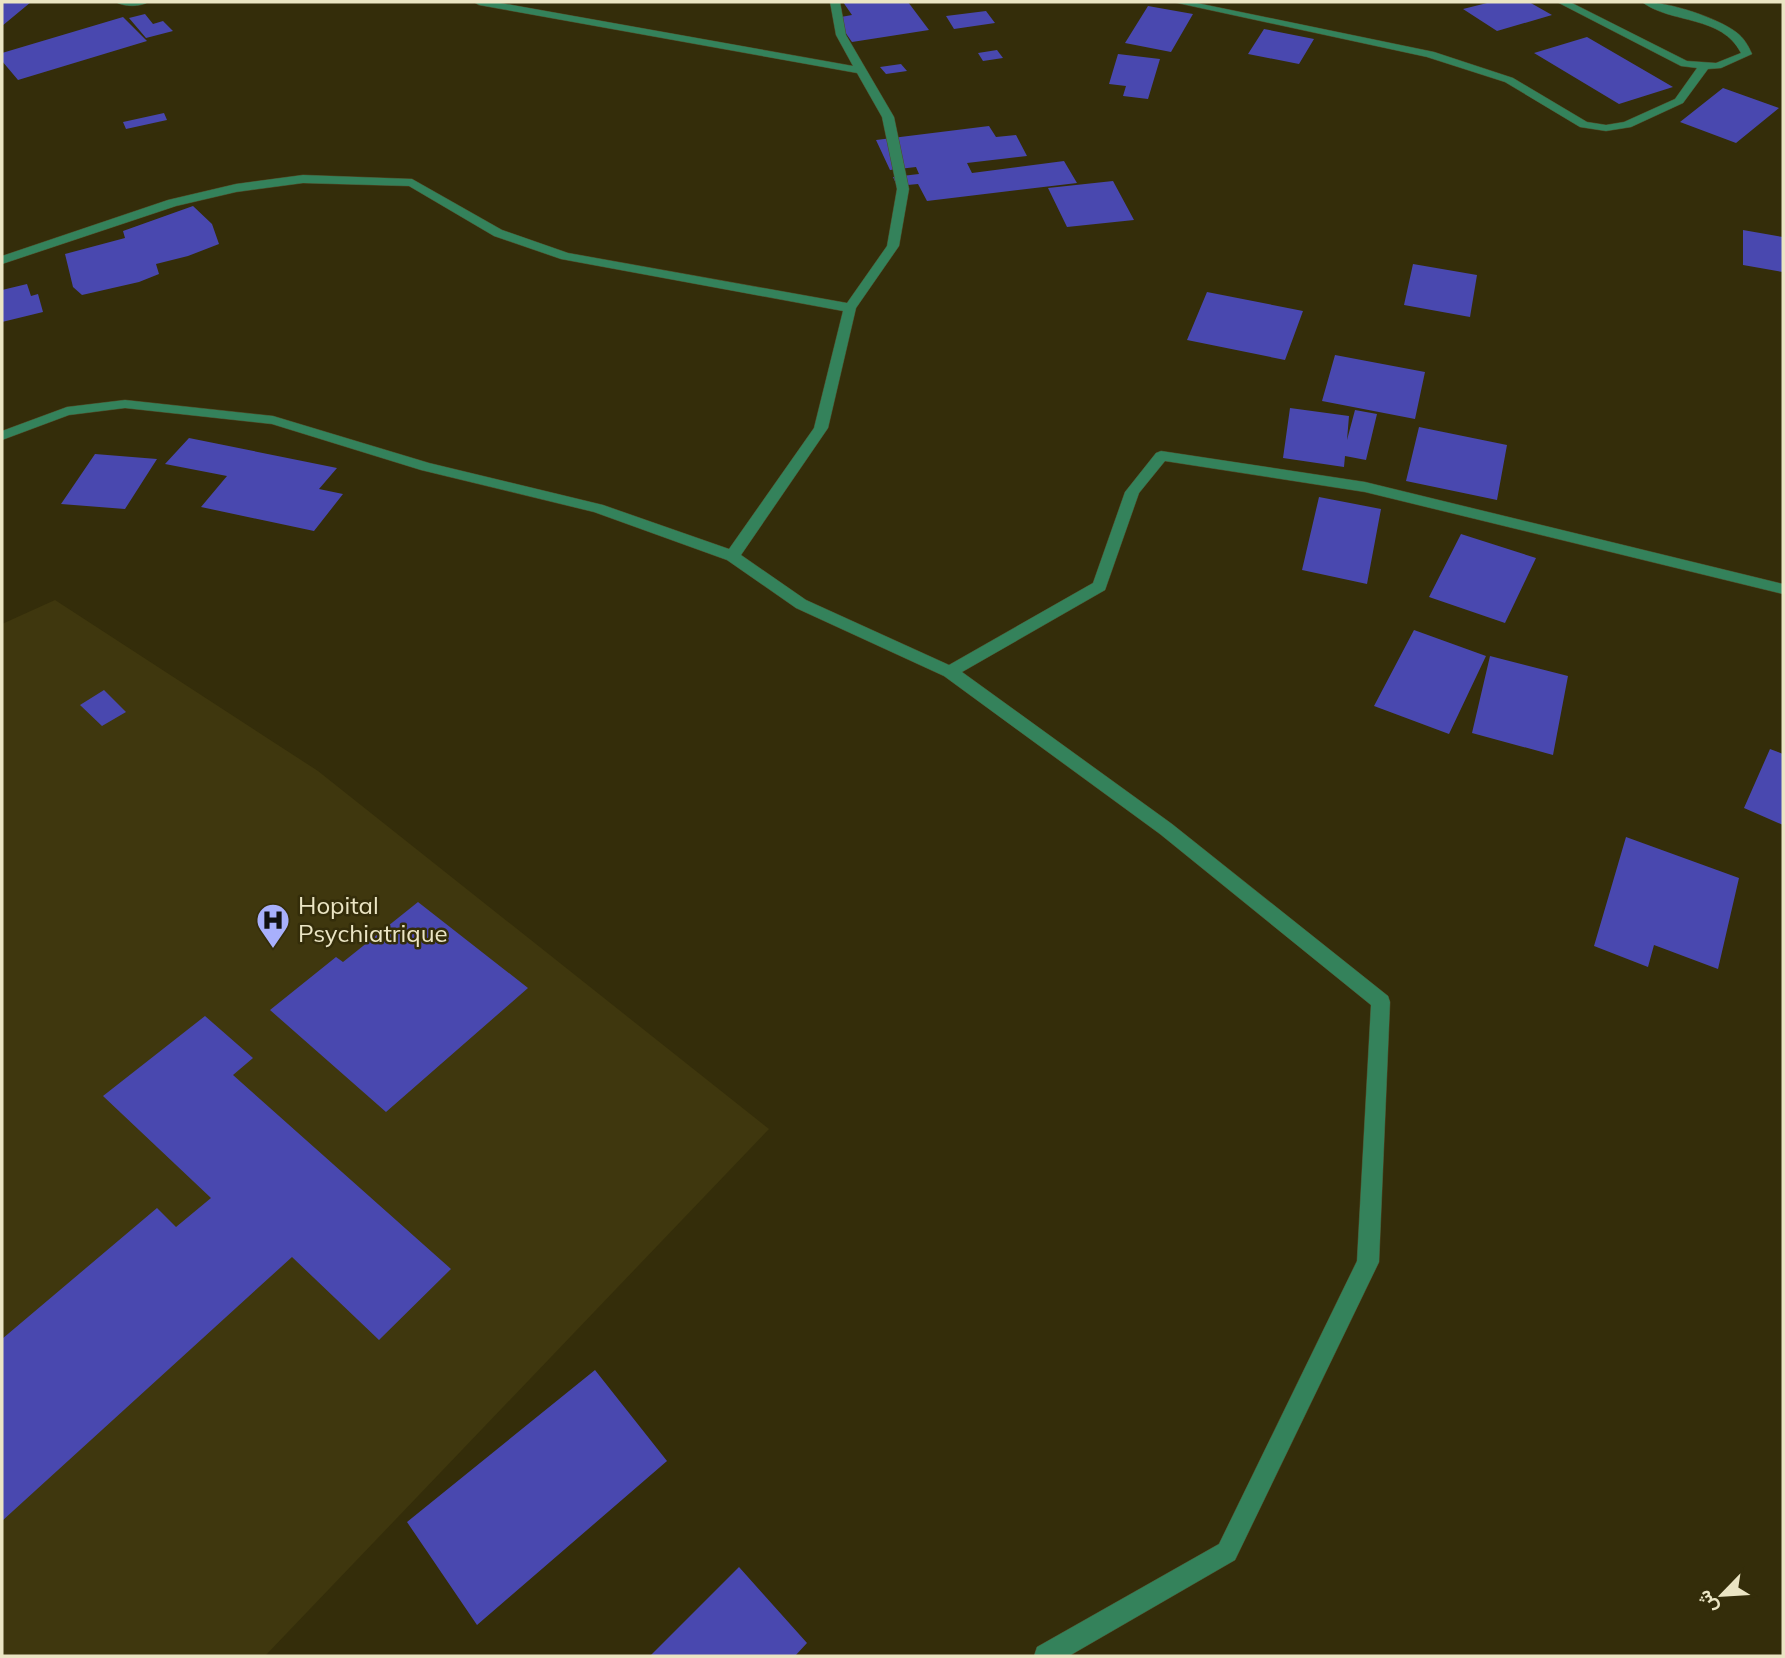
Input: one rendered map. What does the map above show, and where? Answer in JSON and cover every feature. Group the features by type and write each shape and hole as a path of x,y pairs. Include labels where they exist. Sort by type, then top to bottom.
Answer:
{"street":[{"path":"121,2 143,2"},
{"path":"479,2 859,69"},
{"path":"732,556 821,428 850,308 893,246 903,189 888,117 841,35 835,2"},
{"path":"1178,2 1430,54 1509,80 1584,125 1606,128 1627,125 1679,101 1704,66"},
{"path":"1562,2 1652,50 1685,64 1704,66 1728,63 1747,54 1739,37 1714,25 1647,2"},
{"path":"2,260 172,203 236,188 303,179 412,183 498,233 565,256 850,308"},
{"path":"2,436 67,411 125,404 274,420 426,467 598,508 732,556 801,604 950,672 1166,829 1381,1002 1368,1262 1227,1552 1046,1656"},
{"path":"950,672 1100,586 1132,492 1161,456 1365,487 1783,589"}],"shaded area":[{"name":"Hopital Psychiatrique","path":"55,600 318,771 769,1129 265,1656 2,1656 2,624"}],"building":[{"path":"2,2 31,2 2,26"},
{"path":"843,2 908,2 929,30 852,42 835,18 852,15"},
{"path":"1491,2 1529,2 1552,15 1497,31 1463,9"},
{"path":"1148,6 1193,14 1171,52 1125,43"},
{"path":"986,11 995,23 954,29 946,16"},
{"path":"145,14 153,24 163,21 173,31 146,38 129,18"},
{"path":"123,17 147,41 18,80 2,61 2,53"},
{"path":"1264,29 1314,39 1299,64 1248,54"},
{"path":"1587,37 1673,87 1619,104 1534,53"},
{"path":"997,50 1003,58 983,61 978,53"},
{"path":"1118,54 1160,59 1148,99 1123,96 1126,86 1109,84"},
{"path":"901,64 907,71 886,74 880,67"},
{"path":"1723,88 1779,108 1736,143 1680,122"},
{"path":"164,113 167,120 126,129 123,122"},
{"path":"989,126 996,137 1016,135 1027,156 967,163 972,173 1064,161 1077,183 927,201 918,184 897,186 893,177 919,174 916,167 890,170 876,140"},
{"path":"1113,181 1134,220 1067,227 1048,188"},
{"path":"193,206 212,224 219,244 156,264 159,274 139,282 82,295 73,287 65,254 125,238 123,231"},
{"path":"1743,230 1783,237 1783,272 1743,265"},
{"path":"1413,264 1477,275 1470,317 1404,305"},
{"path":"27,284 31,296 38,294 43,312 2,322 2,290"},
{"path":"1207,292 1303,311 1285,360 1187,340"},
{"path":"1335,355 1425,372 1415,419 1322,401"},
{"path":"1290,408 1349,416 1347,440 1355,410 1377,414 1366,460 1345,456 1344,467 1283,458"},
{"path":"1419,427 1507,445 1497,500 1406,481"},
{"path":"189,438 337,468 319,489 343,494 314,531 201,507 227,476 165,464"},
{"path":"95,454 157,459 125,509 61,504"},
{"path":"1319,497 1381,509 1367,584 1302,570"},
{"path":"1461,534 1536,558 1505,623 1429,597"},
{"path":"1414,630 1486,656 1449,734 1374,706"},
{"path":"1490,656 1568,676 1553,755 1472,733"},
{"path":"104,690 126,712 102,726 80,705"},
{"path":"1770,749 1783,754 1783,825 1744,808"},
{"path":"1626,837 1739,878 1718,969 1654,945 1648,967 1594,946"},
{"path":"418,902 528,988 386,1112 270,1010 336,957 343,962"},
{"path":"205,1016 253,1058 233,1075 451,1269 379,1340 292,1257 2,1521 2,1339 157,1208 176,1227 211,1198 103,1096"},
{"path":"595,1370 667,1461 477,1625 407,1522"},
{"path":"739,1567 807,1643 795,1656 650,1656"}],"place":[{"name":"Hopital Psychiatrique","path":"273,950"}]}
